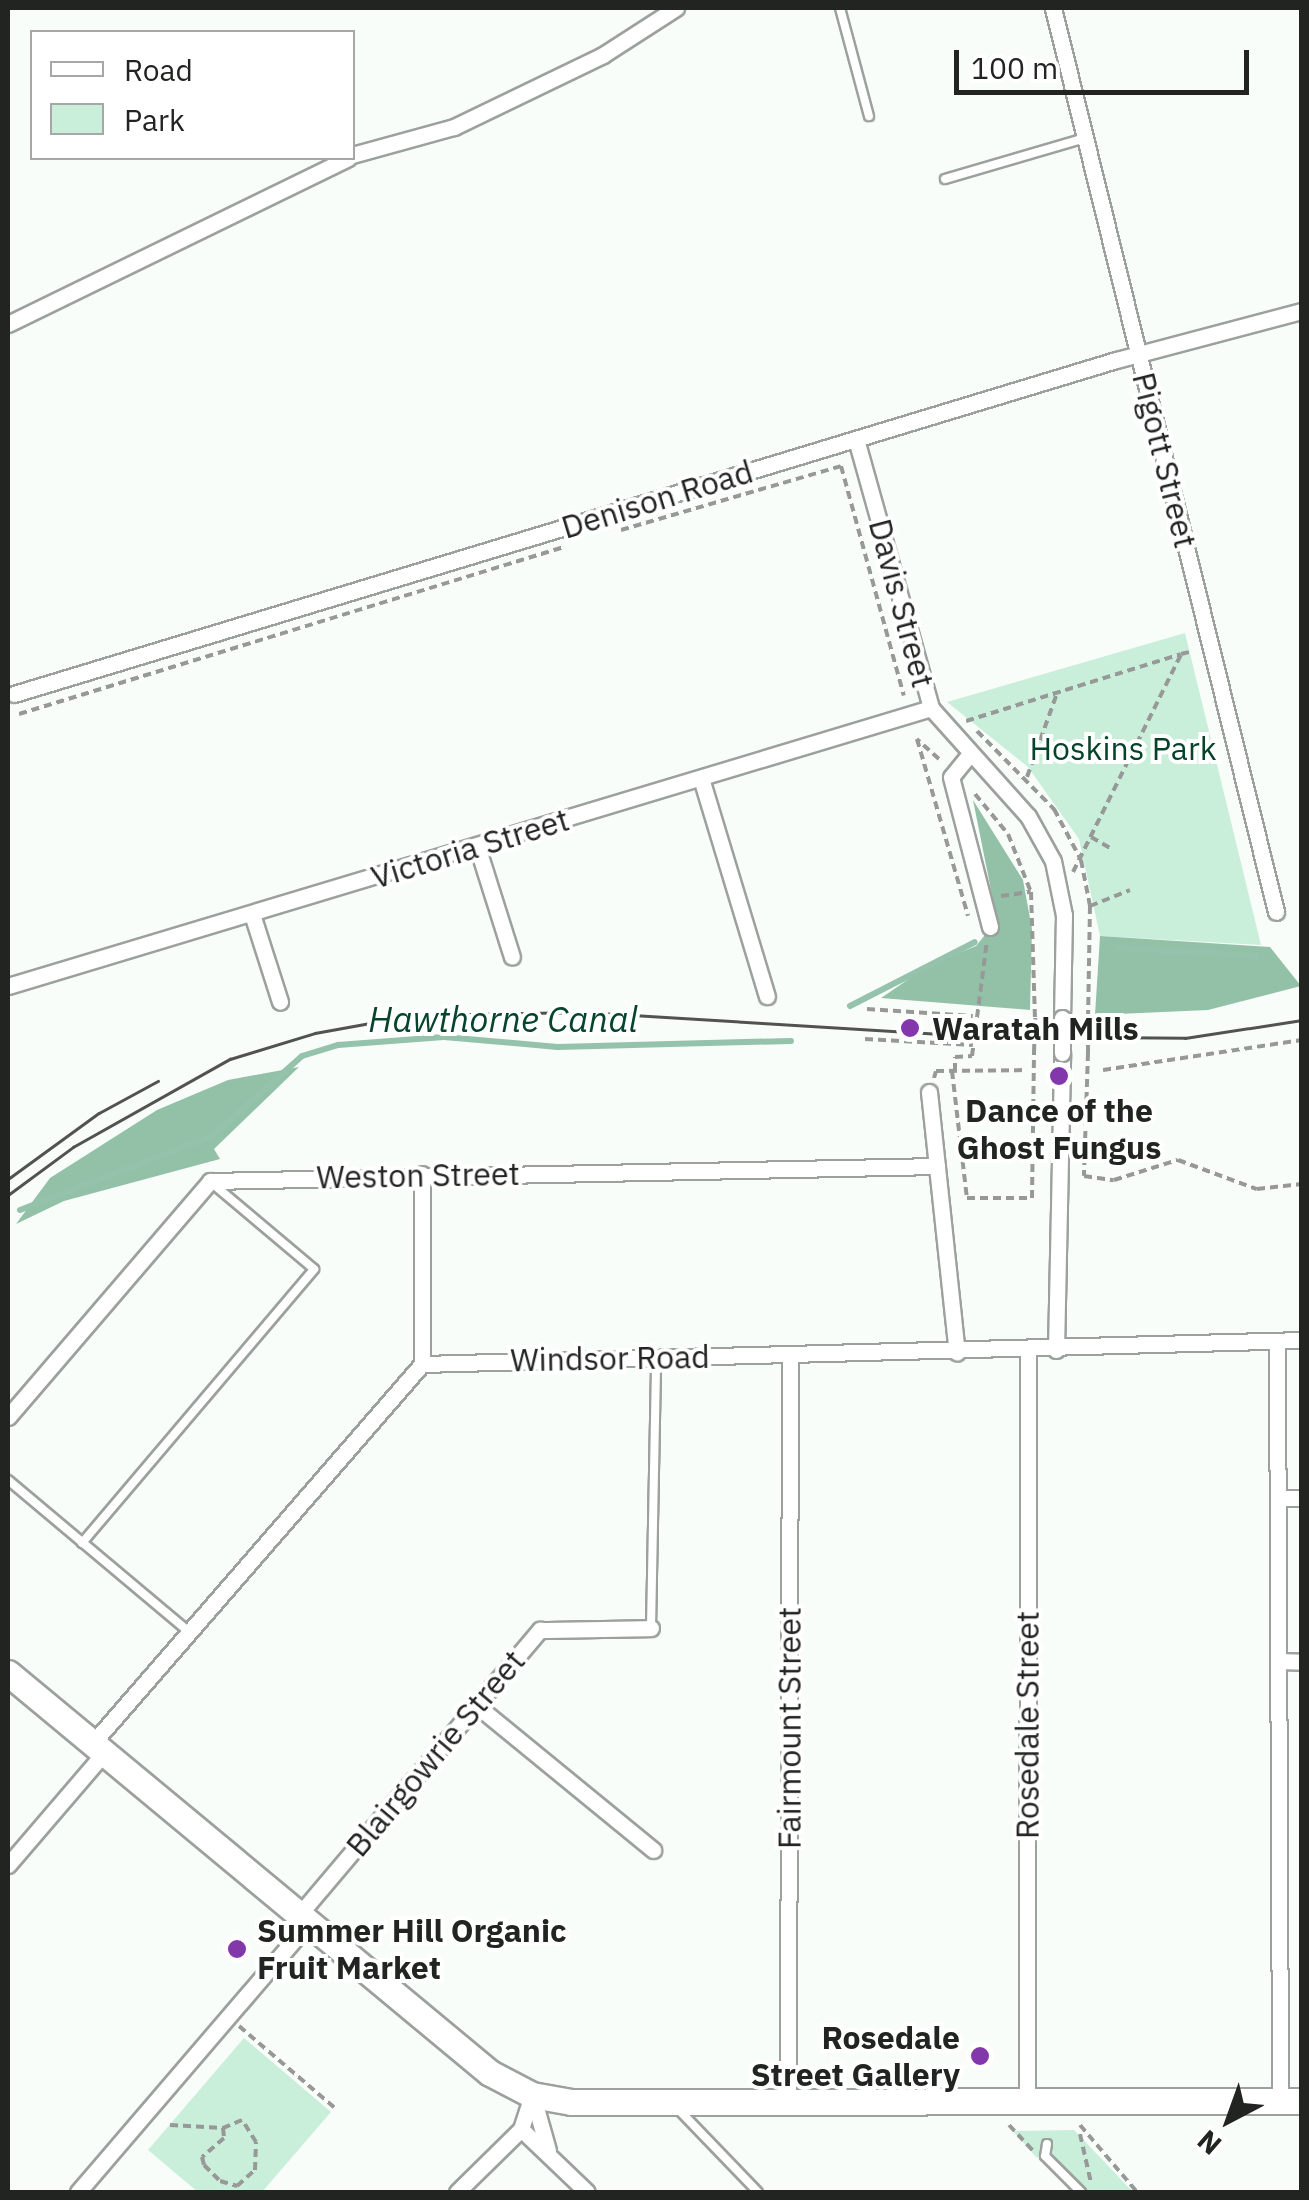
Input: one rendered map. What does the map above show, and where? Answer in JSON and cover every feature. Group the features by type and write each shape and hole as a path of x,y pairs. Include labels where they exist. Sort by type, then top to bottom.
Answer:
{"main road":[{"path":"8,1673 490,2073 532,2095 571,2102 1291,2101"}],"street":[{"path":"355,155 454,126 604,55 676,8"},
{"name":"Pigott Street","path":"1053,8 1276,912"},
{"path":"8,324 342,160"},
{"name":"Denison Road","path":"12,699 856,439 1139,354 1302,311"},
{"name":"Davis Street","path":"856,439 931,708 969,756 1028,816 1062,888 1056,1350"},
{"name":"Victoria Street","path":"8,986 931,708"},
{"path":"969,756 950,778 990,926"},
{"path":"701,778 767,996"},
{"path":"477,846 512,957"},
{"path":"252,914 280,1002"},
{"path":"929,1092 958,1352"},
{"name":"Weston Street","path":"210,1181 937,1166"},
{"path":"8,1865 188,1630 422,1364 422,1174"},
{"path":"8,1417 210,1181"},
{"name":"Windsor Road","path":"422,1364 1277,1344 1302,1340"},
{"path":"1277,1344 1279,1662 1291,2101"},
{"name":"Rosedale Street","path":"1027,2099 1028,1350"},
{"name":"Fairmount Street","path":"788,2100 790,1356"},
{"path":"1278,1498 1302,1498"},
{"name":"Blairgowrie Street","path":"78,2192 228,2016 476,1704 540,1630 651,1628"},
{"path":"1279,1662 1302,1662"},
{"path":"476,1704 653,1850"},
{"path":"458,2192 520,2130 532,2095"},
{"path":"532,2095 548,2150"},
{"path":"520,2130 548,2150 586,2192"}],"lane":[{"path":"840,8 869,116"},
{"path":"945,178 1085,138"},
{"path":"82,1543 314,1269 210,1181"},
{"path":"651,1628 656,1356"},
{"path":"8,1480 188,1630"},
{"path":"672,2102 758,2192"},
{"path":"1046,2144 1045,2156 1081,2192"}],"path":[{"path":"614,532 841,466 904,696"},
{"path":"12,699 577,544"},
{"path":"966,721 1211,646"},
{"path":"1062,888 1092,838 1180,654"},
{"path":"1026,777 1058,693"},
{"path":"990,810 1018,854 1031,892 1035,1018 1032,1198 967,1198 955,1057 972,1056 973,1016 990,926"},
{"path":"1092,838 1112,850"},
{"path":"1130,890 1090,906 1084,1176 1114,1180 1178,1160 1256,1188 1302,1184"},
{"path":"990,897 1031,892"},
{"path":"866,1009 973,1016"},
{"path":"865,1039 973,1045"},
{"path":"1103,1070 1302,1040"},
{"path":"954,1071 1025,1070"},
{"path":"228,2016 334,2108"},
{"path":"1079,2100 1080,2132 1094,2192"},
{"path":"170,2125 223,2128 242,2120 256,2142 255,2170 238,2186 220,2182 202,2158 224,2138 223,2128"},
{"path":"1009,2125 1040,2160"},
{"path":"1080,2132 1137,2192"}],"green space":[{"name":"Hoskins Park","path":"1185,633 1261,945 1100,936 1079,839 1028,767 947,702"},
{"path":"973,800 1023,880 1032,929 1030,1010 881,998 928,966 976,946 997,920"},
{"path":"1100,936 1270,947 1301,986 1208,1010 1095,1015"},
{"path":"299,1067 214,1149 220,1159 64,1201 16,1224 50,1178 157,1110 228,1080"},
{"path":"244,2038 331,2112 262,2192 198,2192 148,2150"},
{"path":"1074,2130 1133,2192 1089,2192 1047,2148 1037,2158 1013,2131"}],"waterway":[{"name":"Hawthorne Canal","path":"850,1006 975,942"},
{"path":"1120,948 1256,956"},
{"name":"Hawthorne Canal","path":"20,1210 212,1136 302,1056 338,1045 444,1037 558,1047 791,1041"}],"tram line":[{"path":"8,1195 73,1147 230,1059 315,1033 415,1015 583,1012 973,1036 1185,1038 1302,1020"},
{"path":"8,1179 99,1113 158,1081"}],"place":[{"name":"Waratah Mills","path":"910,1028"},
{"name":"Dance of the Ghost Fungus","path":"1059,1076"},
{"name":"Summer Hill Organic Fruit Market","path":"237,1949"},
{"name":"Rosedale Street Gallery","path":"980,2056"}]}
